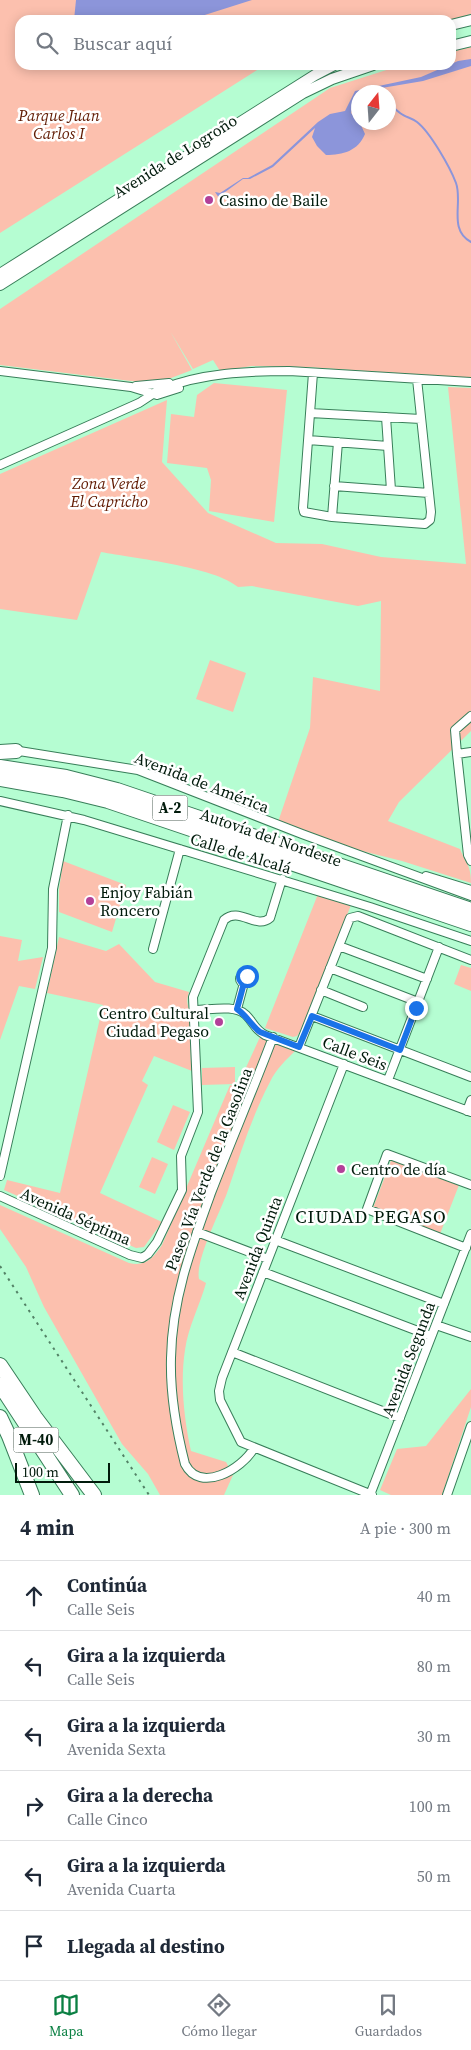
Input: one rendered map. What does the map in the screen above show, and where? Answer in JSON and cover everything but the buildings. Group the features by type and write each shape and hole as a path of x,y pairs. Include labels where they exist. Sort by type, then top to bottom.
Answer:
{"highway":[{"path":"0,752 16,750"},
{"name":"Autovía del Nordeste","path":"0,767 66,777 117,790 471,910"},
{"name":"Autovía del Nordeste","path":"0,779 63,790 108,801 471,924"},
{"path":"253,850 265,860 471,930"},
{"name":"M-40","path":"0,1365 84,1495"},
{"name":"M-40","path":"0,1385 72,1495"},
{"path":"0,1417 10,1436 32,1495"},
{"path":"35,1417 94,1495"}],"main road":[{"path":"456,24 471,20"},
{"path":"456,45 471,41"},
{"name":"Avenida de Logroño","path":"0,274 325,70"},
{"name":"Avenida de Logroño","path":"0,285 303,93 332,78 357,70"}],"street":[{"path":"0,371 131,387 154,394 165,394 197,379"},
{"path":"0,465 139,403 160,389 197,379 263,371 471,382"},
{"path":"313,373 302,508 304,512 332,517 425,524 430,520 431,512 417,379"},
{"path":"131,387 182,383"},
{"path":"310,413 421,419"},
{"path":"386,417 391,490"},
{"path":"308,440 388,446"},
{"path":"332,517 338,442"},
{"path":"334,486 428,493"},
{"path":"471,716 455,730 468,854 471,861"},
{"name":"Avenida de América","path":"0,748 138,770 471,896"},
{"path":"457,754 471,752"},
{"name":"Calle de Alcalá","path":"0,801 68,815 282,879 471,941"},
{"path":"0,1176 52,948 54,889 68,815"},
{"path":"153,948 180,849"},
{"name":"Avenida de América","path":"388,866 471,890"},
{"name":"Avenida Séptima","path":"0,1196 130,1256 142,1258 148,1254 157,1242 182,1190 180,1156 198,1116 193,997 224,920 230,915 235,914 261,922 266,921 270,918 282,879"},
{"path":"299,1047 350,918 358,916 470,959"},
{"path":"339,946 427,979"},
{"path":"388,1080 439,947"},
{"path":"330,968 418,1002"},
{"path":"195,1010 237,1009 244,983"},
{"path":"321,990 363,1007"},
{"name":"Calle Seis","path":"237,1009 246,1015 255,1028 273,1037 469,1112"},
{"path":"312,1016 471,1076"},
{"name":"Paseo Vía Verde de la Gasolina","path":"254,1448 246,1460 212,1478 204,1479 188,1470 184,1464 174,1417 171,1359 178,1292 196,1232 273,1037"},
{"name":"Avenida Quinta","path":"254,1448 241,1442 220,1400 219,1391 232,1352 344,1064"},
{"path":"469,1112 471,1100"},
{"path":"466,1248 367,1209 387,1154 471,1185"},
{"path":"196,1232 268,1258"},
{"name":"Avenida Segunda","path":"371,1495 471,1234"},
{"path":"275,1240 444,1304"},
{"path":"263,1272 431,1336"},
{"path":"436,1325 471,1337"},
{"path":"232,1352 400,1418"},
{"path":"447,1495 468,1444 471,1426"},
{"path":"254,1448 371,1495"}],"green space":[{"name":"Parque Juan Carlos I","path":"0,0 471,0 471,14 456,18 456,15 15,15 15,70 257,70 0,233"},
{"path":"471,47 471,378 307,367 252,366 220,371 213,360 193,369 170,331 192,370 166,380 139,382 0,365 0,309 330,88 386,70 456,70 456,51"},
{"path":"214,383 287,390 274,522 209,511 211,480 207,468 167,463 171,414 194,417 197,395"},
{"name":"Zona Verde El Capricho","path":"448,387 471,388 471,731 399,802 388,821 460,849 469,868 471,883 402,861 342,846 278,822 310,728 313,677 380,691 381,601 358,606 252,586 238,587 227,580 193,569 101,552 77,620 0,609 0,474 167,400 162,462 208,513 276,543 322,544 381,557 466,564"},
{"path":"210,660 246,673 233,712 196,699"},
{"name":"Enjoy Fabián Roncero","path":"63,861 126,885 112,932 59,912 59,890"},
{"path":"318,894 351,905 301,1030 297,1036 293,1037 265,1028"},
{"path":"0,936 22,940 18,961 43,957 35,989 19,986 0,1040"},
{"path":"59,937 106,951 119,944 155,982 189,992 187,1002 191,1022 192,1071 154,1056 142,1081 148,1085 100,1193 162,1222 144,1247 136,1248 4,1190 7,1180 60,1193 103,1005 47,993"},
{"path":"461,965 471,968 471,991 454,984"},
{"path":"260,1037 296,1050 272,1077 263,1096 204,1249 199,1279 206,1283 189,1333 185,1350 183,1375 183,1400 191,1451 226,1462 233,1475 224,1495 160,1495 148,1474 122,1444 44,1307 26,1267 0,1229 0,1205 129,1263 140,1264 145,1262 162,1245 230,1085 237,1087"},
{"path":"235,1067 235,1084 202,1085 202,1068"},
{"path":"173,1105 190,1112 174,1150 157,1142"},
{"path":"152,1157 168,1164 155,1194 139,1187"},
{"path":"392,1158 459,1185 440,1234 373,1208"},
{"path":"471,1389 471,1407 442,1495 391,1495 380,1490 397,1449 426,1446"}],"water":[{"path":"76,0 252,0 205,15 74,15"},
{"path":"471,59 471,66 423,81 396,86 383,85 421,77 437,70 456,70 456,62"},
{"path":"351,99 351,130 363,130 365,134 354,148 344,153 326,155 317,146 312,137 315,128 273,167 250,179 243,179 219,198 215,192 220,193 243,178 248,178 272,165 318,122 330,114 345,111"}],"waterway":[{"path":"396,109 417,122 428,133 439,150 458,190 458,223 460,230 464,237 471,242"}],"railway":[{"path":"0,1266 149,1495"}],"place":[{"name":"Casino de Baile","path":"209,200"},
{"name":"Enjoy Fabián Roncero","path":"90,901"},
{"name":"Centro Cultural Ciudad Pegaso","path":"219,1022"},
{"name":"Centro de día","path":"341,1169"}],"district":[{"name":"CIUDAD PEGASO","path":"371,1217"}],"route":[{"path":"247,976 248,980 244,983 237,1009 246,1015 260,1032 299,1047 312,1016 400,1050 416,1008"}]}
